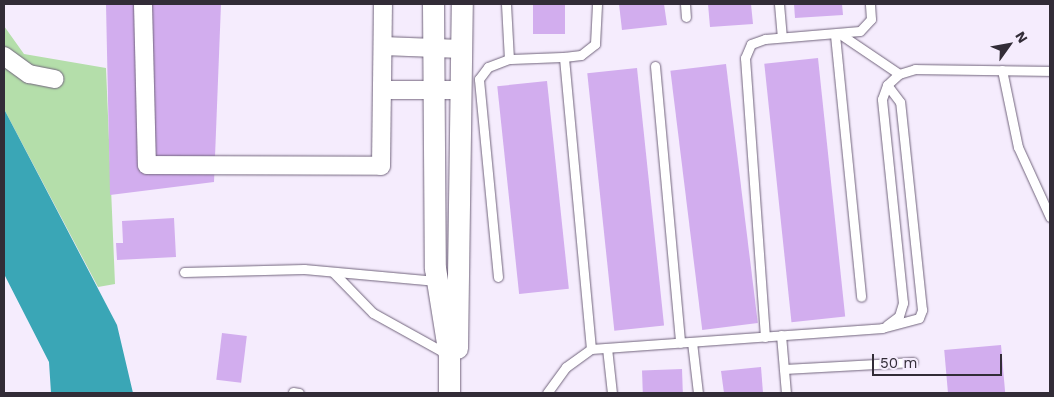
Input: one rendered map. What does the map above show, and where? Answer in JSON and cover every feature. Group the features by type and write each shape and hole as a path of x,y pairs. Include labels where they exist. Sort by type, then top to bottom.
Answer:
{"street":[{"path":"143,4 146,165 381,166 383,4"},
{"path":"433,4 432,90 436,281 449,355 450,390"},
{"path":"450,390 458,342 462,4"},
{"path":"383,46 461,49"},
{"path":"4,56 29,74 55,79"},
{"path":"382,90 461,90"}],"lane":[{"path":"506,4 509,59"},
{"path":"498,277 480,79 488,67 509,59 564,57 581,54 595,44 597,4"},
{"path":"685,4 686,17"},
{"path":"779,4 782,37"},
{"path":"765,337 745,58 751,44 782,37 837,34 867,27 870,4"},
{"path":"837,34 899,74"},
{"path":"837,34 861,297"},
{"path":"564,57 591,350"},
{"path":"655,66 680,343"},
{"path":"882,328 899,316 902,303 882,99 887,85 899,74 915,69 1050,71"},
{"path":"1002,70 1018,147 1050,217"},
{"path":"547,393 566,366 591,350 882,328 913,323 922,310 900,102 887,85"},
{"path":"184,272 333,272 436,281"},
{"path":"333,272 373,314 449,355"},
{"path":"781,336 786,393"},
{"path":"692,342 698,393"},
{"path":"607,348 612,393"},
{"path":"784,369 913,362"}],"green space":[{"path":"4,26 24,54 106,68 115,284 98,287 4,109"}],"water":[{"path":"4,109 117,325 133,393 51,393 49,362 4,274"}],"building":[{"path":"106,4 221,4 214,182 110,195"},
{"path":"533,4 565,4 565,34 533,34"},
{"path":"619,4 664,4 667,25 622,30"},
{"path":"708,4 751,4 753,24 710,27"},
{"path":"794,4 842,4 843,15 795,18"},
{"path":"818,58 845,317 791,322 764,64"},
{"path":"726,64 758,323 702,330 670,71"},
{"path":"637,68 664,326 614,331 587,73"},
{"path":"547,81 569,289 519,294 497,86"},
{"path":"174,218 176,257 117,260 116,243 123,243 122,221"},
{"path":"222,333 247,336 241,383 216,380"},
{"path":"1001,345 1005,393 948,393 944,350"},
{"path":"761,367 763,393 724,393 721,371"},
{"path":"682,369 683,393 643,393 642,370"}]}
